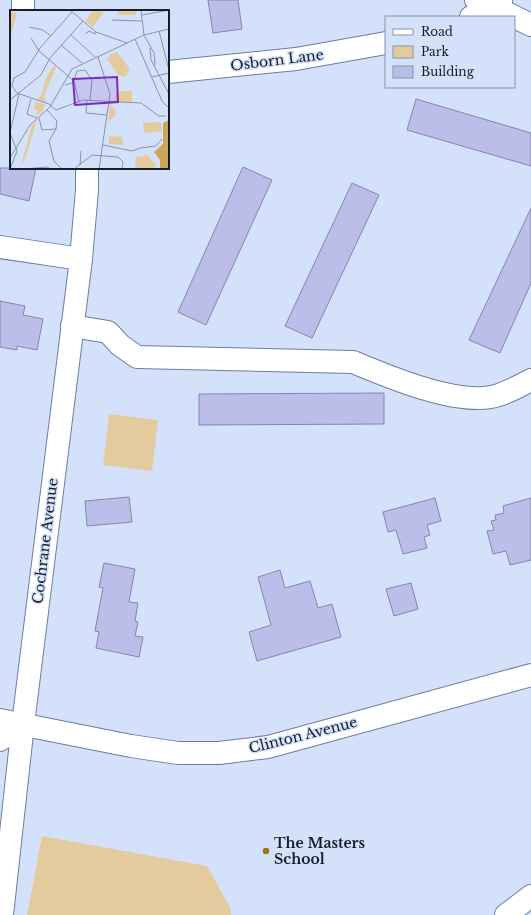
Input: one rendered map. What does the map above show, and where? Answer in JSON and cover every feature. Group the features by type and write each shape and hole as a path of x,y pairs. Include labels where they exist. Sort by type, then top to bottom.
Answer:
{"street":[{"path":"476,0 500,4 531,25"},
{"path":"473,16 500,4"},
{"name":"Osborn Lane","path":"169,72 299,59 385,43"},
{"name":"Cochrane Avenue","path":"2,915 22,724 81,259 87,190 87,169"},
{"path":"0,247 81,259"},
{"path":"72,326 108,332 120,344 137,357 352,362 386,375 456,397 492,397 531,380"},
{"name":"Clinton Avenue","path":"0,720 132,746 178,753 219,753 268,746 531,676"},
{"path":"0,740 22,724"},
{"path":"506,915 531,896"}],"green space":[{"path":"109,414 158,420 152,471 103,465"},
{"path":"42,836 207,866 231,909 231,915 27,915"}],"building":[{"path":"208,0 238,0 242,29 213,33"},
{"path":"416,99 531,133 531,166 407,130"},
{"path":"243,167 272,180 206,325 178,312"},
{"path":"0,168 36,169 29,201 0,194"},
{"path":"352,183 379,195 312,338 285,326"},
{"path":"531,208 531,283 500,353 469,340"},
{"path":"0,301 25,306 23,315 43,319 37,350 17,346 17,350 0,347"},
{"path":"384,393 384,424 199,425 199,394"},
{"path":"129,497 132,522 87,526 85,501"},
{"path":"435,498 441,521 427,525 430,535 424,537 427,548 403,554 396,530 388,532 383,512"},
{"path":"531,498 531,560 510,565 506,551 493,554 487,531 494,530 491,521 496,520 495,515 504,513 503,506"},
{"path":"104,563 135,569 129,602 138,603 135,621 138,622 135,636 143,637 139,657 96,648 99,632 95,631 103,588 99,587"},
{"path":"280,570 285,588 310,581 318,608 332,604 341,637 257,661 249,632 271,625 258,577"},
{"path":"411,583 418,609 394,616 386,589"}],"place":[{"name":"The Masters School","path":"266,851"}]}
